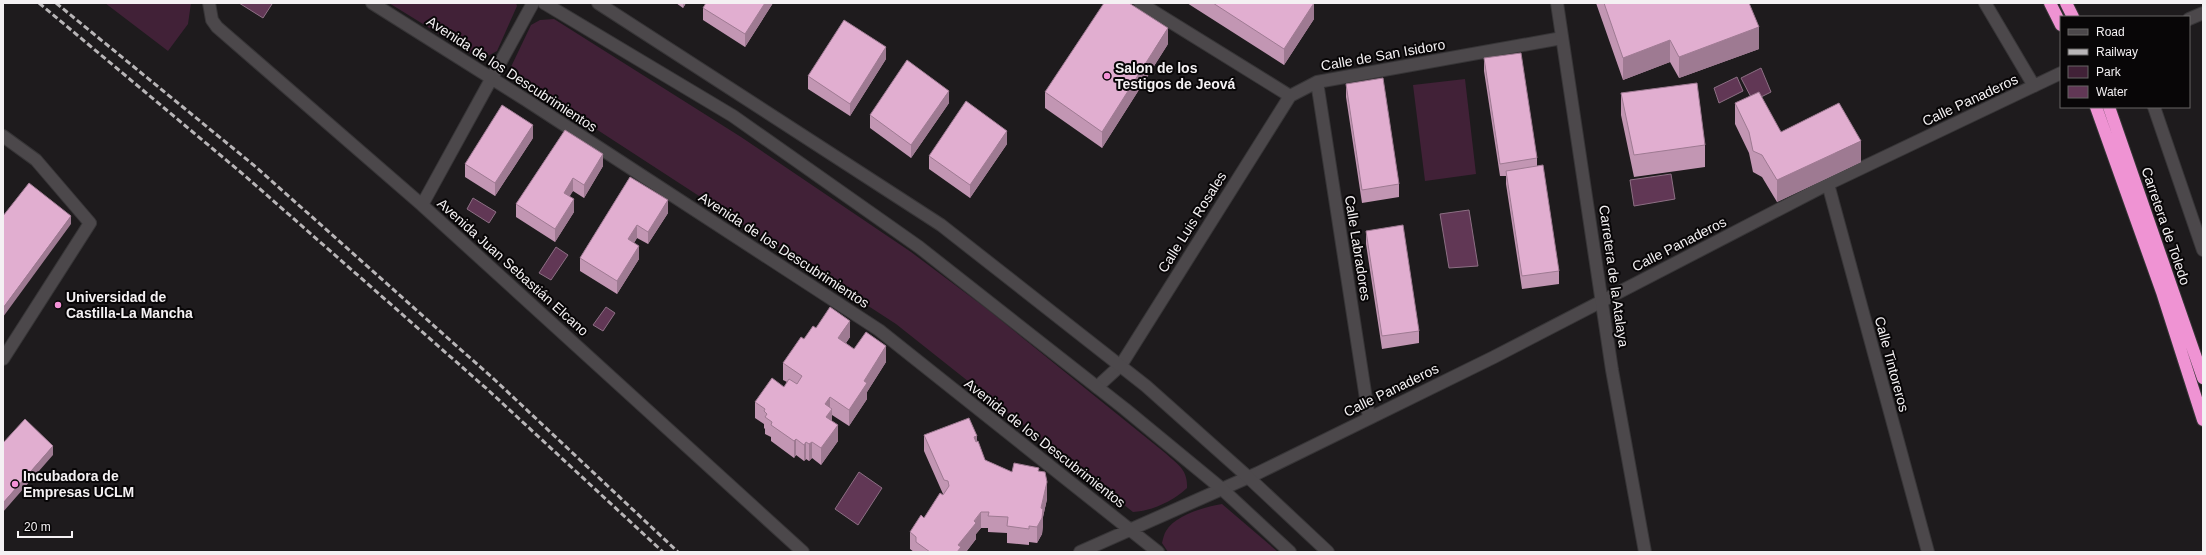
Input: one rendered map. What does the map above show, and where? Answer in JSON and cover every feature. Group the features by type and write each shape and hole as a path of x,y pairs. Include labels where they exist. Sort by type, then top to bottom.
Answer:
{"highway":[{"path":"2050,3 2060,23"},
{"path":"2066,3 2072,16"},
{"path":"2096,108 2162,292 2203,420"},
{"name":"Carretera de Toledo","path":"2109,108 2203,378"}],"street":[{"name":"Avenida Juan Sebastián Elcano","path":"209,3 212,20 217,27 422,205 803,552"},
{"name":"Avenida de los Descubrimientos","path":"372,3 492,78 879,330 1130,528 1158,552"},
{"path":"422,205 533,3"},
{"path":"544,3 733,116 919,247 1098,387 1222,489 1290,552"},
{"path":"598,3 941,225 1121,365 1248,477 1328,552"},
{"path":"1140,3 1154,7 1290,96"},
{"name":"Carretera de la Atalaya","path":"1557,3 1612,370 1645,552"},
{"path":"1985,3 2034,86"},
{"path":"2190,19 2203,13"},
{"name":"Calle de San Isidoro","path":"1290,96 1317,82 1562,38"},
{"name":"Calle Panaderos","path":"1080,552 1130,528 1248,477 1494,357 1828,184 2060,73"},
{"name":"Calle Labradores","path":"1317,82 1369,418"},
{"name":"Calle Luis Rosales","path":"1098,387 1121,365 1290,96"},
{"path":"2154,108 2203,250"},
{"path":"3,136 36,160 90,223 3,359"},
{"name":"Calle Tintoreros","path":"1828,184 1928,552"}],"green space":[{"path":"105,3 191,3 188,24 168,51"},
{"path":"389,3 516,3 517,6 497,51 486,57 478,58"},
{"path":"554,19 741,137 911,252 987,309 1164,452 1184,471 1187,481 1187,488 1162,504 1147,510 1133,512 896,324 513,75 510,69 531,25 540,20"},
{"path":"1465,79 1476,174 1425,181 1413,85"},
{"path":"1222,504 1278,552 1168,552 1162,543 1165,532 1170,525 1183,516 1207,507"}],"water":[{"path":"239,3 270,3 272,4 263,18"},
{"path":"1761,68 1771,92 1753,101 1741,78"},
{"path":"1737,77 1743,91 1719,103 1714,88"},
{"path":"1671,174 1675,199 1634,206 1630,180"},
{"path":"473,198 496,212 489,223 467,209"},
{"path":"1469,210 1478,266 1449,268 1440,214"},
{"path":"556,247 568,255 551,280 539,273"},
{"path":"606,307 615,313 603,331 593,325"},
{"path":"859,472 882,488 858,525 835,509"}],"building":[{"path":"706,3 765,3 745,34 703,8"},
{"name":"Salon de los Testigos de Jeová","path":"1104,3 1129,3 1168,28 1102,132 1045,92"},
{"path":"1213,3 1314,3 1284,49"},
{"path":"1604,3 1749,3 1759,27 1679,57 1670,40 1623,58"},
{"path":"844,20 886,47 850,104 808,76"},
{"path":"1521,53 1537,158 1500,164 1484,58"},
{"path":"907,60 949,91 911,145 870,115"},
{"path":"1383,78 1399,184 1362,190 1346,84"},
{"path":"1697,83 1705,145 1634,155 1621,93"},
{"path":"1759,92 1781,132 1839,103 1861,141 1777,180 1762,155 1753,151 1749,132 1735,103"},
{"path":"966,101 1007,131 970,185 929,156"},
{"path":"502,105 533,125 495,183 465,164"},
{"path":"565,130 603,154 584,185 573,178 564,193 574,199 555,229 516,204"},
{"path":"1543,165 1559,271 1522,276 1506,171"},
{"path":"630,177 668,200 648,232 637,225 628,239 639,246 617,281 580,258"},
{"path":"29,183 71,216 3,308 3,216"},
{"path":"1403,225 1419,331 1382,336 1366,231"},
{"path":"830,307 850,321 838,338 854,349 866,332 886,346 864,381 867,383 849,410 830,397 825,404 832,409 826,417 838,425 821,448 812,442 809,444 806,442 804,445 796,439 794,441 771,425 772,422 765,417 767,414 764,411 765,409 755,402 772,378 784,387 789,379 797,384 802,376 783,363 801,337 804,339 813,326 816,328"},
{"path":"969,418 977,436 974,437 976,442 978,441 985,460 1012,472 1014,463 1039,468 1038,471 1045,472 1047,482 1041,508 1043,509 1042,518 1037,527 1029,526 1029,529 1007,526 1008,517 988,516 989,512 981,512 974,521 976,523 958,545 961,547 957,552 930,552 916,542 916,537 910,532 921,515 924,518 940,493 943,495 949,486 948,481 944,480 924,435"},
{"name":"Incubadora de Empresas UCLM","path":"25,419 53,446 3,503 3,443"}],"railway":[{"path":"39,3 244,175 487,389 663,552"},
{"path":"56,3 256,167 496,381 678,552"}],"place":[{"name":"Salon de los Testigos de Jeová","path":"1107,76"},
{"name":"Universidad de Castilla-La Mancha","path":"58,305"},
{"name":"Incubadora de Empresas UCLM","path":"15,484"}]}
